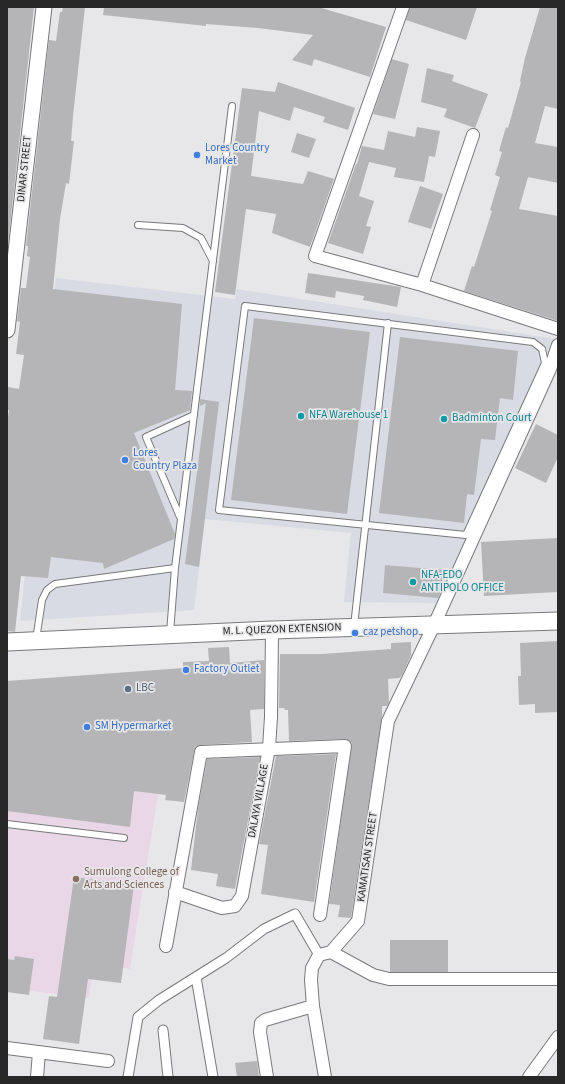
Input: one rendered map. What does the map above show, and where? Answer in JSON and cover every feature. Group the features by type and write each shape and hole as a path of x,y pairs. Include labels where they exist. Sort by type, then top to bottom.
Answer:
{"main road":[{"name":"M. L. QUEZON EXTENSION","path":"7,642 170,634 558,620"}],"street":[{"name":"DINAR STREET","path":"7,330 44,7"},
{"path":"402,7 315,256 422,285 558,330"},
{"path":"422,285 473,135"},
{"name":"KAMATISAN STREET","path":"331,952 358,921 388,721 434,625 550,369 558,345"},
{"name":"DALAYA VILLAGE","path":"175,892 222,908 235,906 242,896 269,748 272,630"},
{"path":"166,946 201,752 345,746 320,915"},
{"path":"128,1077 138,1017 159,1000 226,958 264,930 295,914 319,955"},
{"path":"325,1077 313,1006 311,980 312,968 319,955 331,952 373,975 389,979 558,979"},
{"path":"196,977 213,1077"},
{"path":"267,1077 260,1032 261,1023 265,1020 313,1006"},
{"path":"163,1030 168,1077"},
{"path":"529,1077 558,1037"},
{"path":"7,1048 108,1061"},
{"path":"37,1077 40,1052"}],"lane":[{"path":"170,634 175,568 232,106"},
{"path":"138,225 183,228 201,238 213,261"},
{"path":"245,306 388,323 533,342 542,349 544,362 466,535 219,510 245,306"},
{"path":"353,627 388,323"},
{"path":"181,518 146,437 194,415"},
{"path":"35,641 42,600 47,590 55,584 175,568"},
{"path":"7,824 124,838"}],"shaded area":[{"path":"56,278 235,299 237,289 556,339 439,603 344,602 351,533 205,519 194,610 20,621"},
{"name":"Sumulong College of Arts and Sciences","path":"7,774 158,794 130,969 94,963 89,998 7,988"}],"building":[{"path":"7,7 34,7 8,244 7,244"},
{"path":"63,7 85,7 73,116 71,141 74,141 69,184 66,183 60,219 53,289 182,304 175,390 192,391 190,410 134,433 175,534 174,539 104,569 103,563 51,557 48,578 21,576 15,632 7,631 7,424 9,410 7,410 7,397 8,387 19,389 24,355 16,354 20,322 17,321 21,288 26,288 30,257 27,256 28,246 26,246 49,40 56,41 60,12 62,12"},
{"path":"104,7 318,7 386,27 370,77 314,59 312,66 292,60 313,35 258,28 206,24 206,26 103,15"},
{"path":"410,7 477,7 466,40 406,20"},
{"path":"540,7 558,7 558,109 545,106 535,143 558,147 558,183 528,177 519,209 558,216 558,321 464,291 472,266 474,267 492,211 490,210 500,177 495,175 502,152 499,151 506,127 508,128 521,82 525,58"},
{"path":"392,59 409,64 395,119 373,114"},
{"path":"427,68 454,75 452,81 488,94 475,128 444,117 447,109 421,102"},
{"path":"278,82 355,108 348,130 323,122 325,117 294,107 290,121 259,111 251,176 303,184 308,171 334,179 310,247 272,233 276,214 246,209 235,295 215,292 242,88 275,92"},
{"path":"417,127 440,131 435,157 429,156 424,182 394,177 396,168 369,162 359,196 374,201 366,226 371,227 363,254 328,243 357,164 362,146 384,150 388,131 415,137"},
{"path":"297,133 316,139 309,158 291,152"},
{"path":"420,186 443,194 431,229 408,222"},
{"path":"308,273 401,287 397,307 363,300 364,296 336,291 335,298 305,293"},
{"name":"NFA Warehouse 1","path":"254,318 370,332 347,514 231,500"},
{"name":"Badminton Court","path":"400,337 518,351 513,400 500,398 495,440 481,439 474,495 467,494 464,523 379,513"},
{"path":"200,399 219,402 199,567 185,564 206,403 200,406"},
{"path":"536,424 558,435 558,457 546,483 515,468"},
{"path":"558,538 558,592 484,596 481,542"},
{"name":"NFA-EDO ANTIPOLO OFFICE","path":"385,565 443,570 441,591 438,598 383,593"},
{"path":"558,641 558,712 535,713 535,704 519,705 518,676 521,676 520,643"},
{"path":"411,642 411,655 402,675 399,678 388,679 389,703 387,706 382,706 382,716 351,918 338,917 340,905 329,904 352,743 345,739 289,741 288,710 279,708 280,654 322,654 391,649 391,643"},
{"path":"229,647 230,663 264,660 264,709 250,710 252,742 201,745 195,747 184,802 165,800 166,795 134,791 130,827 7,811 7,681 183,668 183,662 209,661 208,648"},
{"path":"336,754 314,902 261,894 268,845 259,844 276,756"},
{"path":"260,757 235,889 216,886 218,874 191,870 198,809 207,759"},
{"path":"74,877 134,885 121,983 88,979 79,1044 43,1039 49,996 57,997"},
{"path":"390,940 448,940 448,972 390,972"},
{"path":"15,956 34,959 29,995 7,992 7,959 14,960"},
{"path":"257,1061 259,1077 237,1077 235,1063"}],"place":[{"name":"Lores Country Market","path":"197,155"},
{"name":"NFA Warehouse 1","path":"301,416"},
{"name":"Badminton Court","path":"444,419"},
{"name":"Lores Country Plaza","path":"125,460"},
{"name":"NFA-EDO ANTIPOLO OFFICE","path":"413,582"},
{"name":"caz petshop","path":"355,633"},
{"name":"Factory Outlet","path":"186,670"},
{"name":"LBC","path":"128,689"},
{"name":"SM Hypermarket","path":"87,727"},
{"name":"Sumulong College of Arts and Sciences","path":"76,879"}]}
